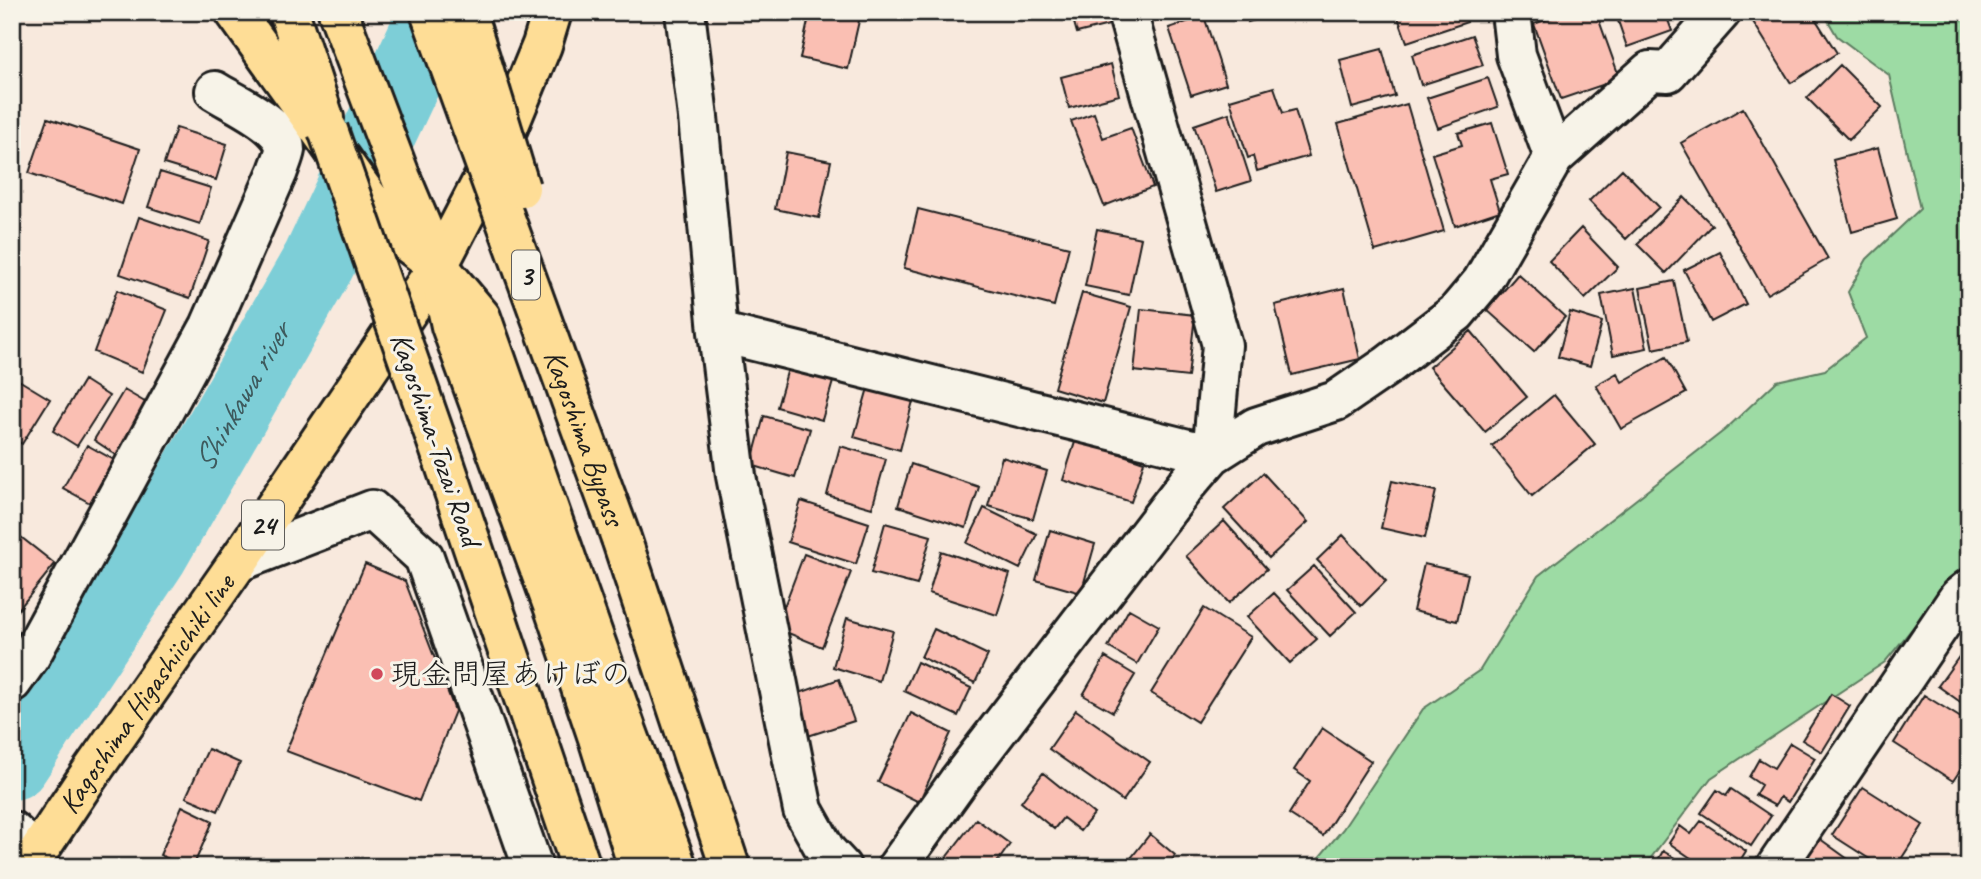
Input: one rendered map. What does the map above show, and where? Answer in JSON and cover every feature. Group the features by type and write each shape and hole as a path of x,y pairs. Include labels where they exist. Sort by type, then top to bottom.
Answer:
{"main road":[{"path":"235,12 320,124 382,217 408,243 438,266 481,317 677,867"},
{"path":"269,12 320,124"},
{"name":"Kagoshima-Tozai Road","path":"289,12 320,124 443,459 581,867"},
{"name":"Kagoshima Bypass","path":"430,12 621,538 730,867"},
{"path":"466,12 533,231 621,538"},
{"name":"Kagoshima Higashiichiki line","path":"26,850 238,562 438,266 500,147 542,45 552,12"},
{"path":"345,28 401,178 438,266 451,326 559,624 638,867"}],"street":[{"path":"685,12 698,117 718,332 736,476 803,810 826,850 841,867"},
{"path":"1128,12 1222,345 1212,455"},
{"path":"1511,12 1516,55 1554,157"},
{"path":"897,867 991,738 1212,455 1256,426 1336,401 1456,313 1482,282 1554,157 1650,71 1668,72 1721,12"},
{"path":"12,682 38,643 210,326 278,171 285,150 279,134 271,125 215,91"},
{"path":"718,332 1212,455"},
{"path":"238,562 372,510 424,557 533,867"},
{"path":"1776,867 1959,597 1969,589"}],"green space":[{"path":"1823,12 1969,12 1969,567 1934,602 1885,662 1711,778 1644,867 1311,867 1343,829 1423,709 1480,670 1538,576 1726,429 1777,381 1825,370 1866,338 1848,292 1867,259 1920,209 1889,75 1837,36"}],"building":[{"path":"810,12 861,12 848,69 800,58"},
{"path":"1071,12 1115,12 1117,23 1077,33"},
{"path":"1245,12 1280,12 1280,13 1248,22"},
{"path":"1396,12 1464,12 1467,22 1407,42"},
{"path":"1567,12 1596,12 1620,79 1561,99 1534,24"},
{"path":"1615,12 1665,12 1672,31 1627,47"},
{"path":"1747,12 1811,12 1837,53 1791,83"},
{"path":"1204,16 1226,84 1191,95 1169,28"},
{"path":"1472,35 1483,65 1421,85 1412,55"},
{"path":"1382,49 1395,96 1352,108 1340,60"},
{"path":"1111,64 1119,95 1069,108 1061,77"},
{"path":"1840,65 1882,107 1849,140 1807,98"},
{"path":"1488,78 1498,107 1438,128 1427,98"},
{"path":"1274,87 1283,113 1295,110 1309,156 1257,171 1253,156 1248,158 1230,100"},
{"path":"1407,104 1444,231 1375,251 1338,124"},
{"path":"1743,108 1828,259 1767,294 1681,143"},
{"path":"1094,113 1103,138 1131,128 1153,187 1104,206 1071,121"},
{"path":"1229,113 1251,181 1216,192 1194,125"},
{"path":"48,118 140,149 122,204 29,173"},
{"path":"1492,123 1508,174 1490,179 1500,211 1455,226 1432,154 1462,145 1458,133"},
{"path":"176,128 227,144 216,180 164,164"},
{"path":"1878,148 1897,219 1852,232 1833,160"},
{"path":"786,152 831,161 819,218 775,209"},
{"path":"1622,169 1659,207 1626,239 1589,201"},
{"path":"160,172 211,188 200,224 148,207"},
{"path":"1684,197 1712,225 1666,273 1637,244"},
{"path":"918,209 1069,247 1054,306 904,268"},
{"path":"139,217 209,241 190,298 120,274"},
{"path":"1581,228 1618,267 1585,299 1549,261"},
{"path":"1097,229 1141,238 1129,295 1085,286"},
{"path":"1720,252 1746,304 1711,322 1684,270"},
{"path":"1518,274 1565,317 1534,352 1487,310"},
{"path":"1674,281 1687,342 1653,349 1640,288"},
{"path":"1344,288 1360,359 1292,375 1275,305"},
{"path":"1635,288 1647,348 1613,355 1601,295"},
{"path":"117,290 167,310 142,372 94,352"},
{"path":"1082,293 1131,307 1103,403 1054,388"},
{"path":"1141,309 1195,315 1188,377 1134,371"},
{"path":"1570,312 1602,322 1590,366 1558,357"},
{"path":"1471,331 1527,397 1485,432 1429,367"},
{"path":"1666,357 1686,393 1621,429 1596,385 1617,373 1622,382"},
{"path":"791,358 836,371 822,420 777,407"},
{"path":"12,376 50,399 22,444 12,438"},
{"path":"84,380 109,396 77,446 53,431"},
{"path":"868,388 913,401 900,450 854,437"},
{"path":"124,390 150,405 118,456 94,440"},
{"path":"1554,395 1595,444 1532,496 1492,446"},
{"path":"764,416 810,429 795,478 751,465"},
{"path":"1076,439 1144,462 1131,502 1063,480"},
{"path":"87,445 114,460 90,503 63,488"},
{"path":"840,446 886,459 872,508 827,495"},
{"path":"1002,457 1047,471 1033,519 988,506"},
{"path":"911,464 979,487 966,528 898,506"},
{"path":"1263,473 1308,522 1269,558 1224,509"},
{"path":"1392,481 1436,491 1425,538 1381,528"},
{"path":"801,501 869,523 856,564 788,542"},
{"path":"984,508 1037,534 1020,569 967,543"},
{"path":"1224,521 1267,569 1229,603 1186,556"},
{"path":"885,523 931,536 917,585 871,573"},
{"path":"12,530 55,564 18,610 12,605"},
{"path":"1050,530 1095,544 1081,593 1036,580"},
{"path":"1343,535 1386,581 1361,606 1317,560"},
{"path":"941,551 1010,574 997,615 929,593"},
{"path":"804,554 851,572 822,647 776,628"},
{"path":"365,564 405,581 455,711 419,801 286,751"},
{"path":"1424,564 1468,574 1457,621 1413,611"},
{"path":"1314,566 1356,612 1330,636 1287,590"},
{"path":"1274,593 1317,639 1290,663 1247,617"},
{"path":"1204,608 1251,637 1197,722 1151,693"},
{"path":"1129,609 1159,626 1137,664 1108,647"},
{"path":"847,618 893,631 879,681 833,667"},
{"path":"934,629 988,655 975,683 921,657"},
{"path":"1963,651 1969,655 1969,703 1966,706 1938,686"},
{"path":"1105,657 1135,675 1113,712 1083,695"},
{"path":"917,662 971,688 958,716 904,691"},
{"path":"839,679 854,721 805,737 791,696"},
{"path":"1831,694 1850,706 1822,752 1802,740"},
{"path":"1924,695 1969,723 1969,757 1953,781 1894,743"},
{"path":"1076,710 1150,762 1123,801 1049,749"},
{"path":"911,713 951,733 919,802 878,782"},
{"path":"1322,728 1371,761 1323,836 1289,814 1310,781 1294,770"},
{"path":"1790,743 1815,758 1788,802 1780,797 1775,806 1755,795 1761,785 1749,777 1759,759 1774,768"},
{"path":"208,749 240,763 218,811 186,797"},
{"path":"1043,773 1094,814 1080,831 1063,818 1054,829 1021,802"},
{"path":"1863,787 1923,825 1896,867 1882,867 1832,835"},
{"path":"1731,789 1771,816 1751,846 1701,813 1717,790 1726,796"},
{"path":"182,806 213,821 193,867 186,867 160,855"},
{"path":"976,819 1010,844 994,867 955,867 945,859"},
{"path":"1701,821 1746,851 1736,867 1704,867 1669,843 1680,826 1691,834"},
{"path":"1150,834 1175,855 1172,861 1179,867 1124,867"},
{"path":"1816,836 1859,867 1795,867"},
{"path":"1663,851 1690,867 1654,867"}],"waterway":[{"name":"Shinkawa river","path":"12,763 151,554 319,261 436,12"}],"place":[{"name":"現金問屋あけぼの","path":"377,674"}]}
